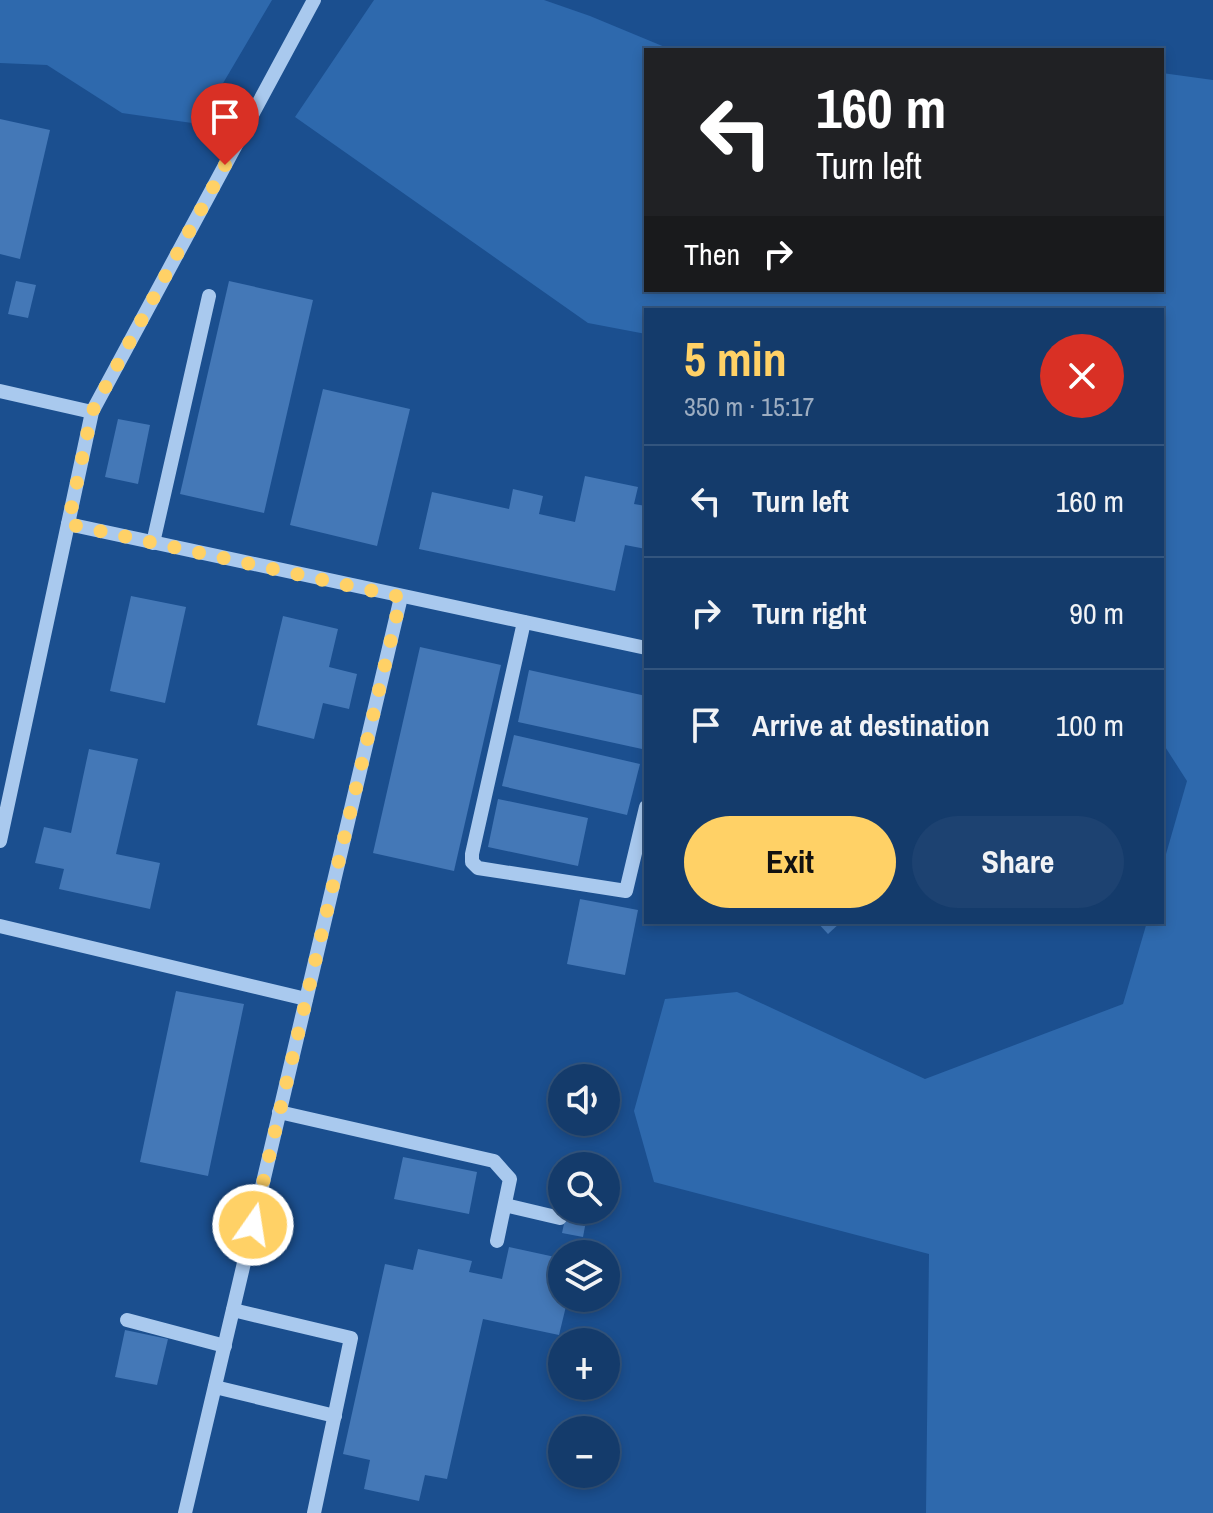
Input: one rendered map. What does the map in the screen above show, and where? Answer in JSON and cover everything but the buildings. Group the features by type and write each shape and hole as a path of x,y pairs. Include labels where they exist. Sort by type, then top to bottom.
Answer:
{"lane":[{"path":"0,841 92,412 314,0"},
{"path":"153,543 209,296"},
{"path":"0,391 92,412"},
{"path":"68,524 644,648"},
{"path":"185,1513 401,597"},
{"path":"524,622 472,862 478,868 626,891 644,815"},
{"path":"0,926 306,999"},
{"path":"279,1112 494,1161 510,1179 497,1241"},
{"path":"505,1205 548,1215"},
{"path":"233,1310 351,1338 314,1513"},
{"path":"127,1320 225,1346"},
{"path":"215,1387 335,1416"}],"shaded area":[{"path":"0,0 272,0 199,124 122,113 47,65 0,63"},
{"path":"374,0 544,0 667,48 644,48 644,292 1164,292 1164,73 1213,80 1213,1513 926,1513 929,1254 654,1182 634,1111 665,999 737,992 925,1079 1123,1004 1146,924 1164,924 1164,861 1187,781 1164,745 1164,308 644,308 644,334 588,323 295,117"}],"route":[{"path":"225,165 92,412 68,524 401,597 253,1225"}]}
